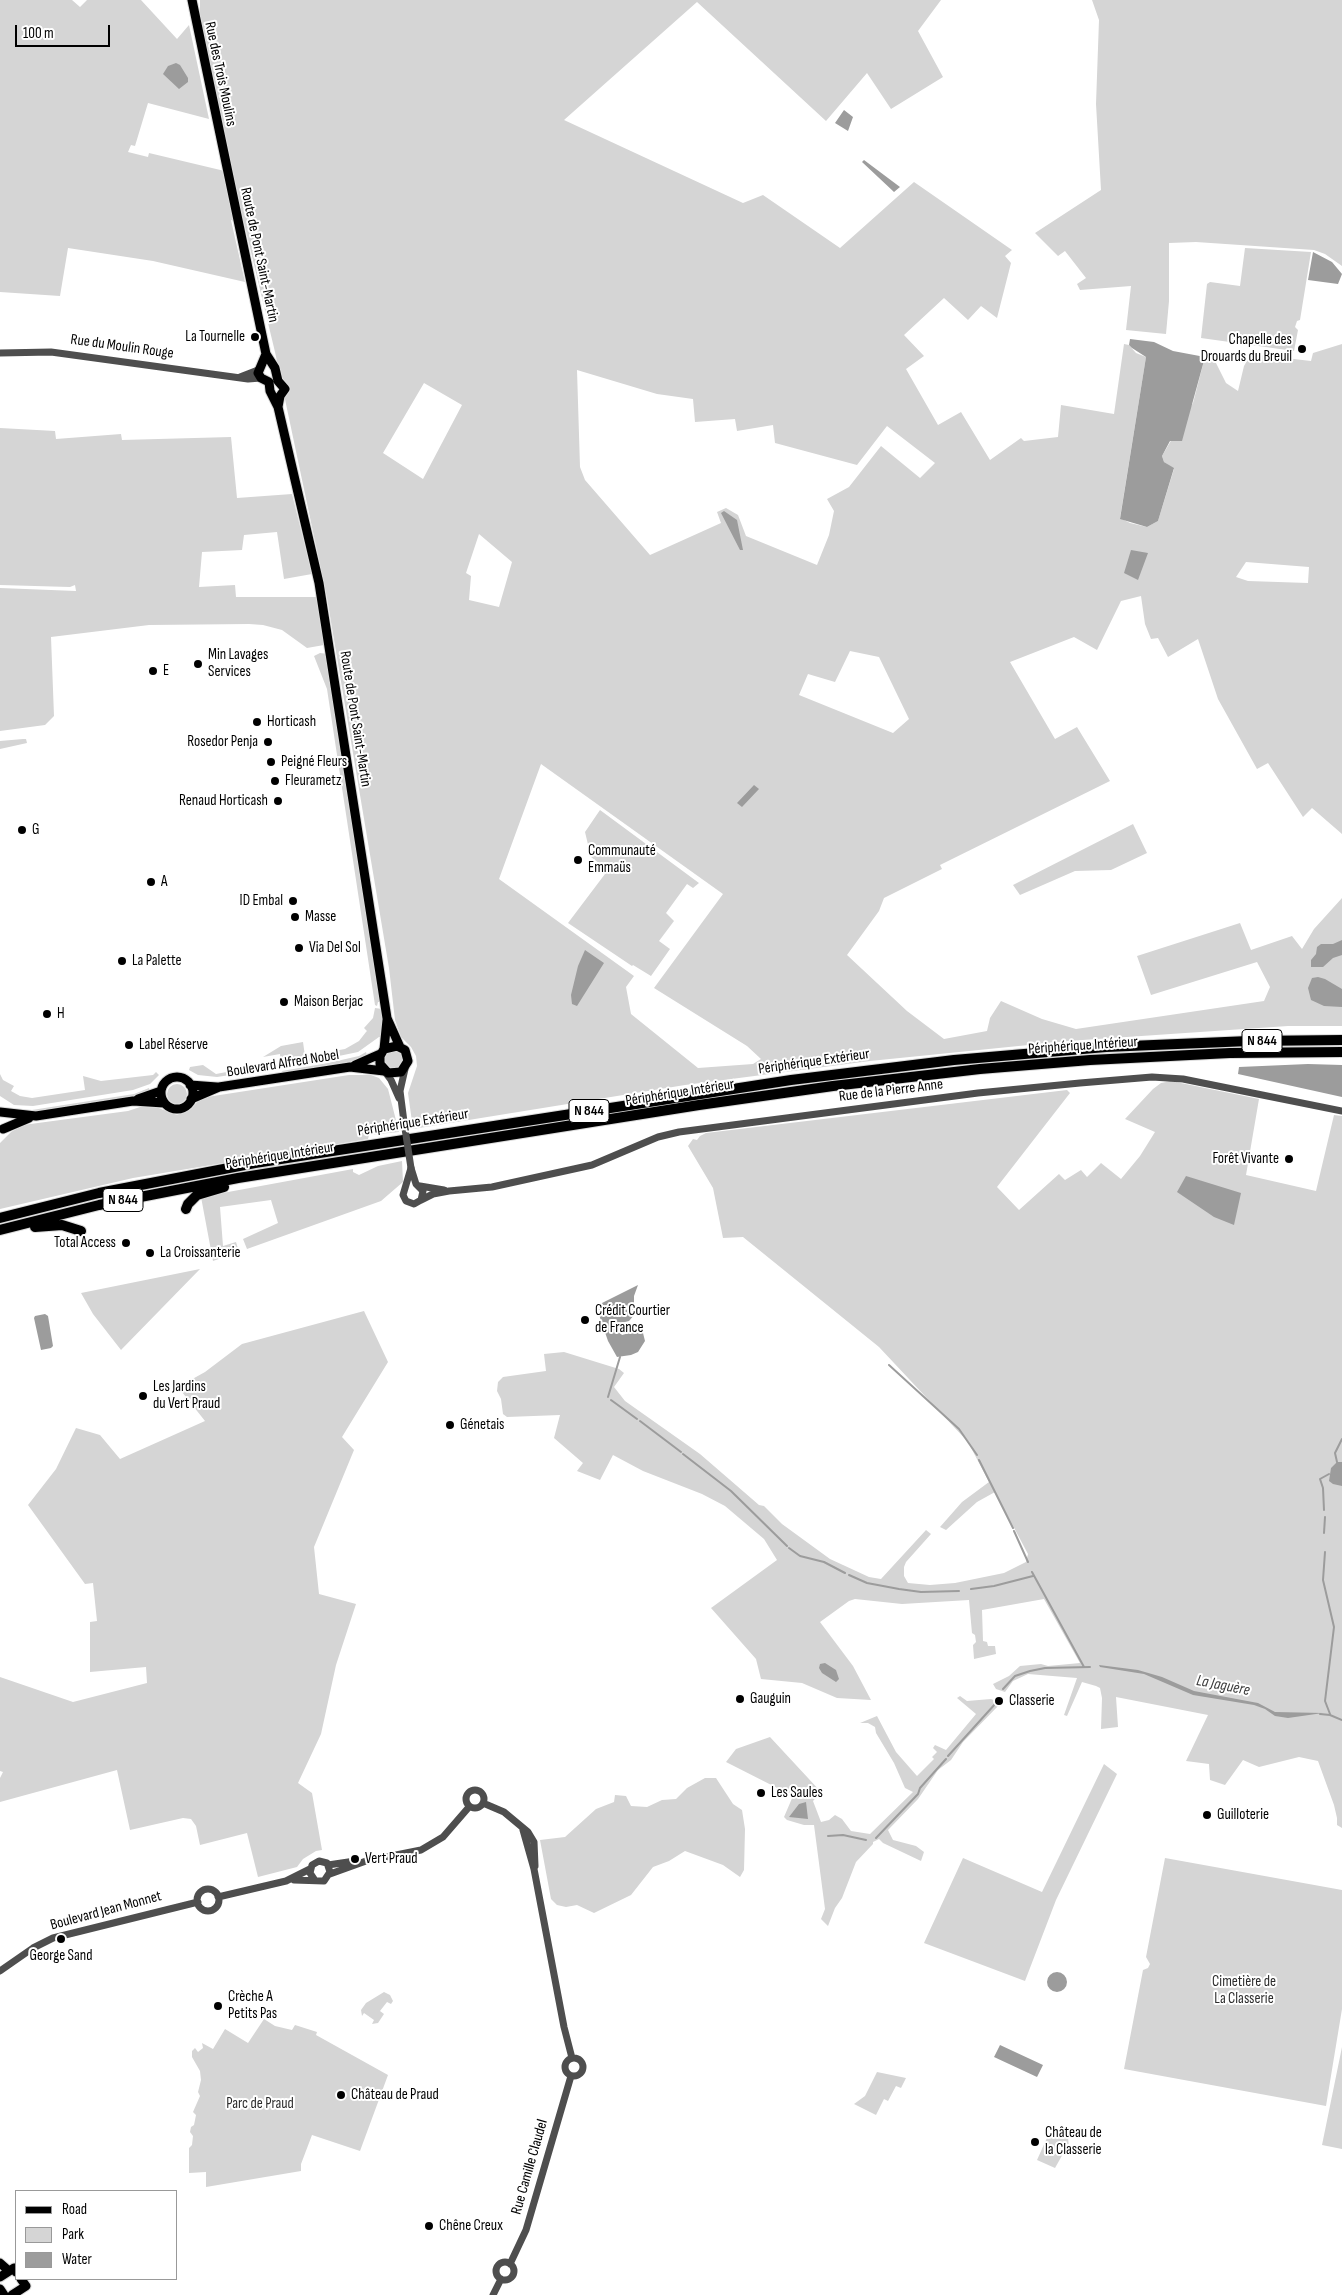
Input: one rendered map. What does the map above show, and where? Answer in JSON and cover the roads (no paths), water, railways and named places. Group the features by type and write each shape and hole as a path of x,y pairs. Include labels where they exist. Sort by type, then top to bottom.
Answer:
{"highway":[{"name":"Périphérique Extérieur","path":"0,1218 100,1193 247,1165 810,1078 971,1058 1106,1047 1248,1041 1342,1040"},
{"name":"Périphérique Intérieur","path":"0,1230 99,1205 248,1176 699,1105 932,1074 1120,1058 1230,1053 1342,1052"},
{"path":"186,1209 188,1204 197,1195 230,1185 248,1176"},
{"path":"0,1235 44,1225 62,1225 81,1231"}],"main road":[{"name":"Rue des Trois Moulins","path":"192,0 224,153"},
{"name":"Route de Pont Saint-Martin","path":"224,153 266,354 263,369 275,368 278,381 284,387 284,391 276,396 319,583 387,1018 400,1046"},
{"path":"263,369 276,396"},
{"path":"382,1051 391,1046 400,1046 408,1057 405,1069 396,1074 385,1071 379,1061 387,1018"},
{"name":"Boulevard Alfred Nobel","path":"350,1067 382,1051"},
{"name":"Boulevard Alfred Nobel","path":"190,1085 220,1087 350,1067 385,1071"},
{"path":"133,1101 164,1103 170,1108 180,1109 187,1105 191,1099 190,1085 183,1079 172,1078 165,1083 161,1091 164,1103"},
{"name":"Boulevard Alfred Nobel","path":"191,1099 220,1087"},
{"path":"2,1131 22,1120 36,1116 133,1101 161,1091"},
{"path":"0,1112 36,1116"},
{"path":"0,1112 4,1121 2,1131"},
{"path":"0,2263 5,2274"},
{"path":"15,2294 26,2286 22,2280"},
{"path":"0,2289 4,2295"}],"street":[{"name":"Rue du Moulin Rouge","path":"0,353 51,352 240,377 263,369"},
{"path":"405,1069 400,1091 410,1168 407,1186 403,1192 406,1200 414,1204 421,1200 423,1191 410,1168"},
{"path":"385,1071 391,1080 401,1106"},
{"name":"Rue de la Pierre Anne","path":"421,1200 433,1194 492,1187 592,1165 658,1137 690,1130 1080,1083 1152,1077 1183,1079 1342,1111"},
{"path":"407,1186 418,1185"},
{"name":"Rue de la Pierre Anne","path":"418,1185 449,1191"},
{"path":"469,1807 465,1798 471,1791 477,1790 482,1793 483,1803"},
{"path":"469,1807 476,1808 483,1803"},
{"path":"483,1803 504,1812 523,1830 534,1869 564,2028 572,2058"},
{"path":"328,1865 366,1861 421,1850 431,1845 451,1829 469,1807"},
{"path":"218,1897 286,1880 310,1870 318,1862 323,1861 328,1865 330,1874"},
{"path":"286,1880 324,1880 330,1874 366,1861"},
{"path":"310,1870 314,1879"},
{"path":"206,1890 214,1891 218,1897 217,1906 211,1910 203,1910 198,1902 199,1894 206,1890"},
{"name":"Boulevard Jean Monnet","path":"0,1971 27,1951 54,1938 198,1902"},
{"path":"572,2058 580,2060 584,2067 580,2074 571,2076 565,2067 568,2060 572,2058"},
{"name":"Rue Camille Claudel","path":"510,2264 526,2230 571,2076"},
{"path":"504,2262 510,2264 514,2269 513,2274 508,2279 501,2279 497,2273 498,2267 504,2262"},
{"path":"493,2295 501,2279"}],"water":[{"path":"176,63 180,65 188,78 188,82 179,89 163,74 168,66"},
{"path":"844,110 853,117 848,131 835,123"},
{"path":"864,160 900,187 894,192 862,162"},
{"path":"1313,252 1332,262 1342,274 1338,284 1308,280"},
{"path":"1130,339 1154,342 1173,351 1205,357 1182,441 1170,441 1162,456 1164,462 1174,468 1158,521 1147,527 1120,519 1146,357 1129,345"},
{"path":"724,511 737,520 743,550 740,550 721,513"},
{"path":"1131,550 1148,553 1138,580 1124,573"},
{"path":"754,785 759,789 742,807 737,803"},
{"path":"1342,940 1342,955 1333,958 1323,967 1311,967 1311,960 1316,954 1317,947 1321,944 1333,944"},
{"path":"585,950 604,963 577,1006 572,1004 571,995 578,966"},
{"path":"1318,977 1342,989 1342,1007 1324,1006 1311,1000 1308,988 1312,978"},
{"path":"1308,1064 1342,1065 1342,1097 1238,1074 1239,1067"},
{"path":"1186,1176 1241,1193 1234,1225 1214,1217 1177,1192"},
{"path":"638,1285 634,1296 634,1315 629,1321 621,1323 618,1331 622,1335 640,1330 645,1341 638,1352 617,1357 608,1341 596,1306"},
{"path":"45,1314 48,1316 53,1346 41,1350 34,1318 35,1316"},
{"path":"1337,1462 1342,1462 1342,1486 1329,1481 1331,1468"},
{"path":"825,1663 836,1670 839,1679 836,1682 822,1673 819,1668 820,1664"},
{"path":"1099,1665 1138,1670 1162,1677 1194,1691 1258,1703 1275,1712 1323,1713 1288,1718 1275,1716 1265,1709 1254,1705 1193,1695 1144,1674 1100,1667"},
{"path":"806,1802 808,1819 789,1817 799,1804"},
{"path":"1057,1972 1064,1975 1067,1982 1064,1989 1057,1992 1050,1989 1047,1982 1050,1975"},
{"path":"1000,2045 1043,2065 1037,2077 994,2057"}],"waterway":[{"path":"608,1397 620,1357"},
{"path":"889,1365 959,1429 977,1455"},
{"path":"611,1400 637,1419"},
{"path":"640,1421 681,1452"},
{"path":"1337,1462 1335,1453 1342,1439"},
{"path":"683,1454 731,1491 787,1546"},
{"path":"979,1460 1013,1528"},
{"path":"1324,1510 1323,1488 1320,1479 1329,1474"},
{"path":"1324,1533 1325,1517"},
{"path":"1014,1531 1028,1562"},
{"path":"789,1548 800,1556 824,1562 845,1573"},
{"path":"1325,1552 1323,1580 1334,1627 1325,1701 1330,1714"},
{"path":"1032,1572 1084,1667"},
{"path":"849,1575 867,1583 899,1589 921,1592 959,1591"},
{"path":"971,1589 994,1586 1033,1576"},
{"path":"1003,1689 1015,1676 1030,1671 1045,1668 1090,1667"},
{"path":"948,1756 996,1703"},
{"name":"La Jaguère","path":"1320,1714 1330,1715 1342,1720"},
{"path":"876,1838 918,1794 920,1788 946,1759"},
{"path":"828,1836 843,1835 866,1840"}],"place":[{"name":"La Tournelle","path":"255,337"},
{"name":"Chapelle des Drouards du Breuil","path":"1302,349"},
{"name":"Min Lavages Services","path":"198,664"},
{"name":"E","path":"153,671"},
{"name":"Horticash","path":"257,722"},
{"name":"Rosedor Penja","path":"268,742"},
{"name":"Peigné Fleurs","path":"271,762"},
{"name":"Fleurametz","path":"275,781"},
{"name":"Renaud Horticash","path":"278,801"},
{"name":"G","path":"22,830"},
{"name":"Communauté Emmaüs","path":"578,860"},
{"name":"A","path":"151,882"},
{"name":"ID Embal","path":"293,901"},
{"name":"Masse","path":"295,917"},
{"name":"Via Del Sol","path":"299,948"},
{"name":"La Palette","path":"122,961"},
{"name":"Maison Berjac","path":"284,1002"},
{"name":"H","path":"47,1014"},
{"name":"Label Réserve","path":"129,1045"},
{"name":"Forêt Vivante","path":"1289,1159"},
{"name":"Total Access","path":"126,1243"},
{"name":"La Croissanterie","path":"150,1253"},
{"name":"Crédit Courtier de France","path":"585,1320"},
{"name":"Les Jardins du Vert Praud","path":"143,1396"},
{"name":"Génetais","path":"450,1425"},
{"name":"Gauguin","path":"740,1699"},
{"name":"Classerie","path":"999,1701"},
{"name":"Les Saules","path":"761,1793"},
{"name":"Guilloterie","path":"1207,1815"},
{"name":"Vert Praud","path":"355,1859"},
{"name":"George Sand","path":"61,1939"},
{"name":"Crèche A Petits Pas","path":"218,2006"},
{"name":"Château de Praud","path":"341,2095"},
{"name":"Château de la Classerie","path":"1035,2142"},
{"name":"Chêne Creux","path":"429,2226"}],"park label":[{"name":"Cimetière de La Classerie","path":"1244,1990"},
{"name":"Parc de Praud","path":"260,2104"}]}
